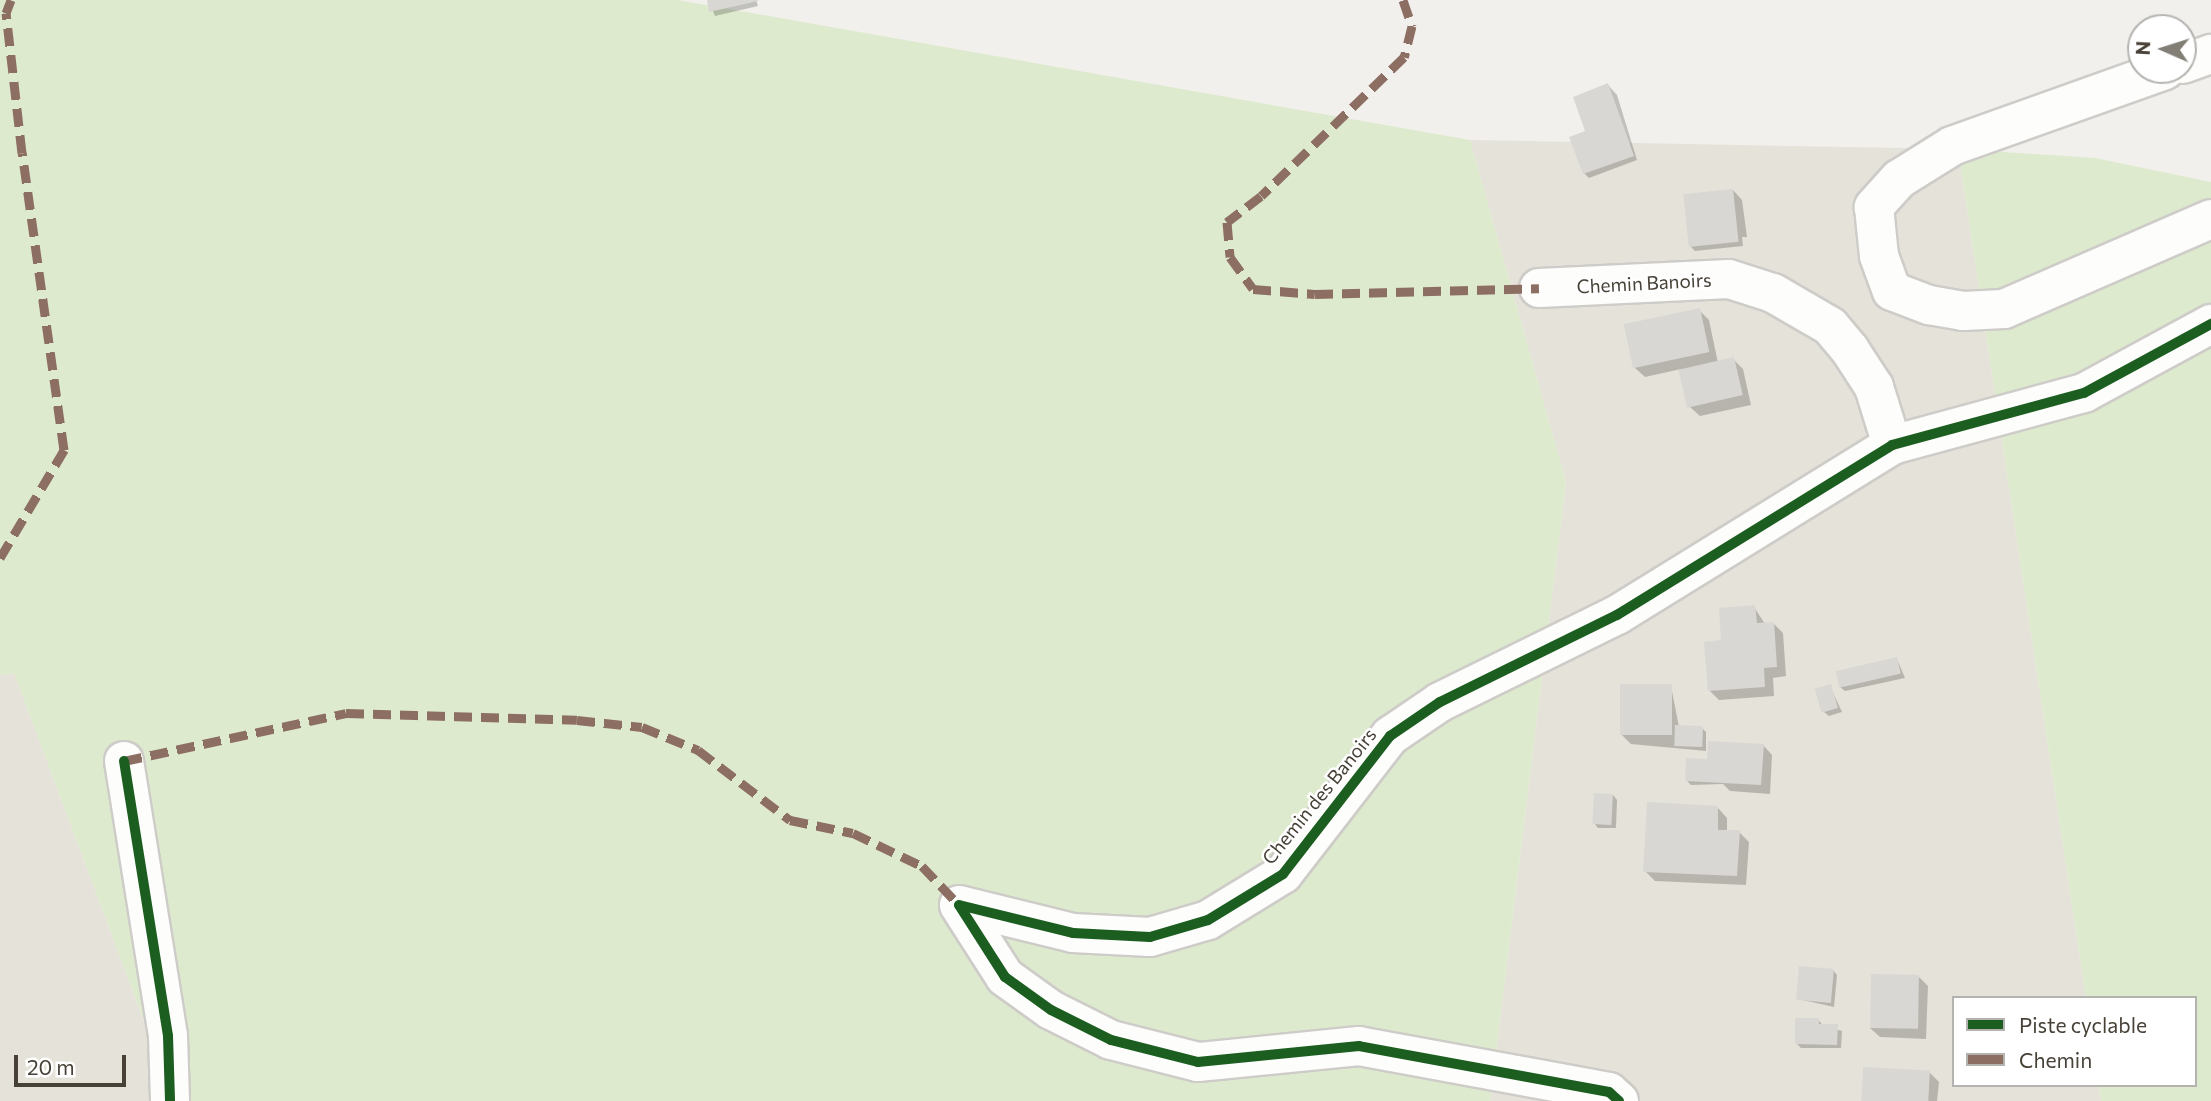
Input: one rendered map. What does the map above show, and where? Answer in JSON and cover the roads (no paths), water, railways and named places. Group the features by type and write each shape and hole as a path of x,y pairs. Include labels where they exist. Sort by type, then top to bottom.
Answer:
{"street":[{"path":"2127,84 1952,146 1899,179 1874,207 1879,256 1892,291 1929,305 1963,311 2004,309 2211,219"},
{"name":"Chemin Banoirs","path":"1539,288 1729,279 1773,293 1821,319 1843,342 1874,387 1892,445"},
{"path":"1892,445 2084,393 2211,324"},
{"name":"Chemin des Banoirs","path":"1619,1101 1609,1092 1359,1046 1198,1062 1111,1040 1051,1010 1005,977 959,905 1073,933 1150,937 1208,920 1283,874 1391,736 1440,702 1617,615 1835,477 1892,445"},
{"path":"124,761 168,1036 170,1101"}]}
